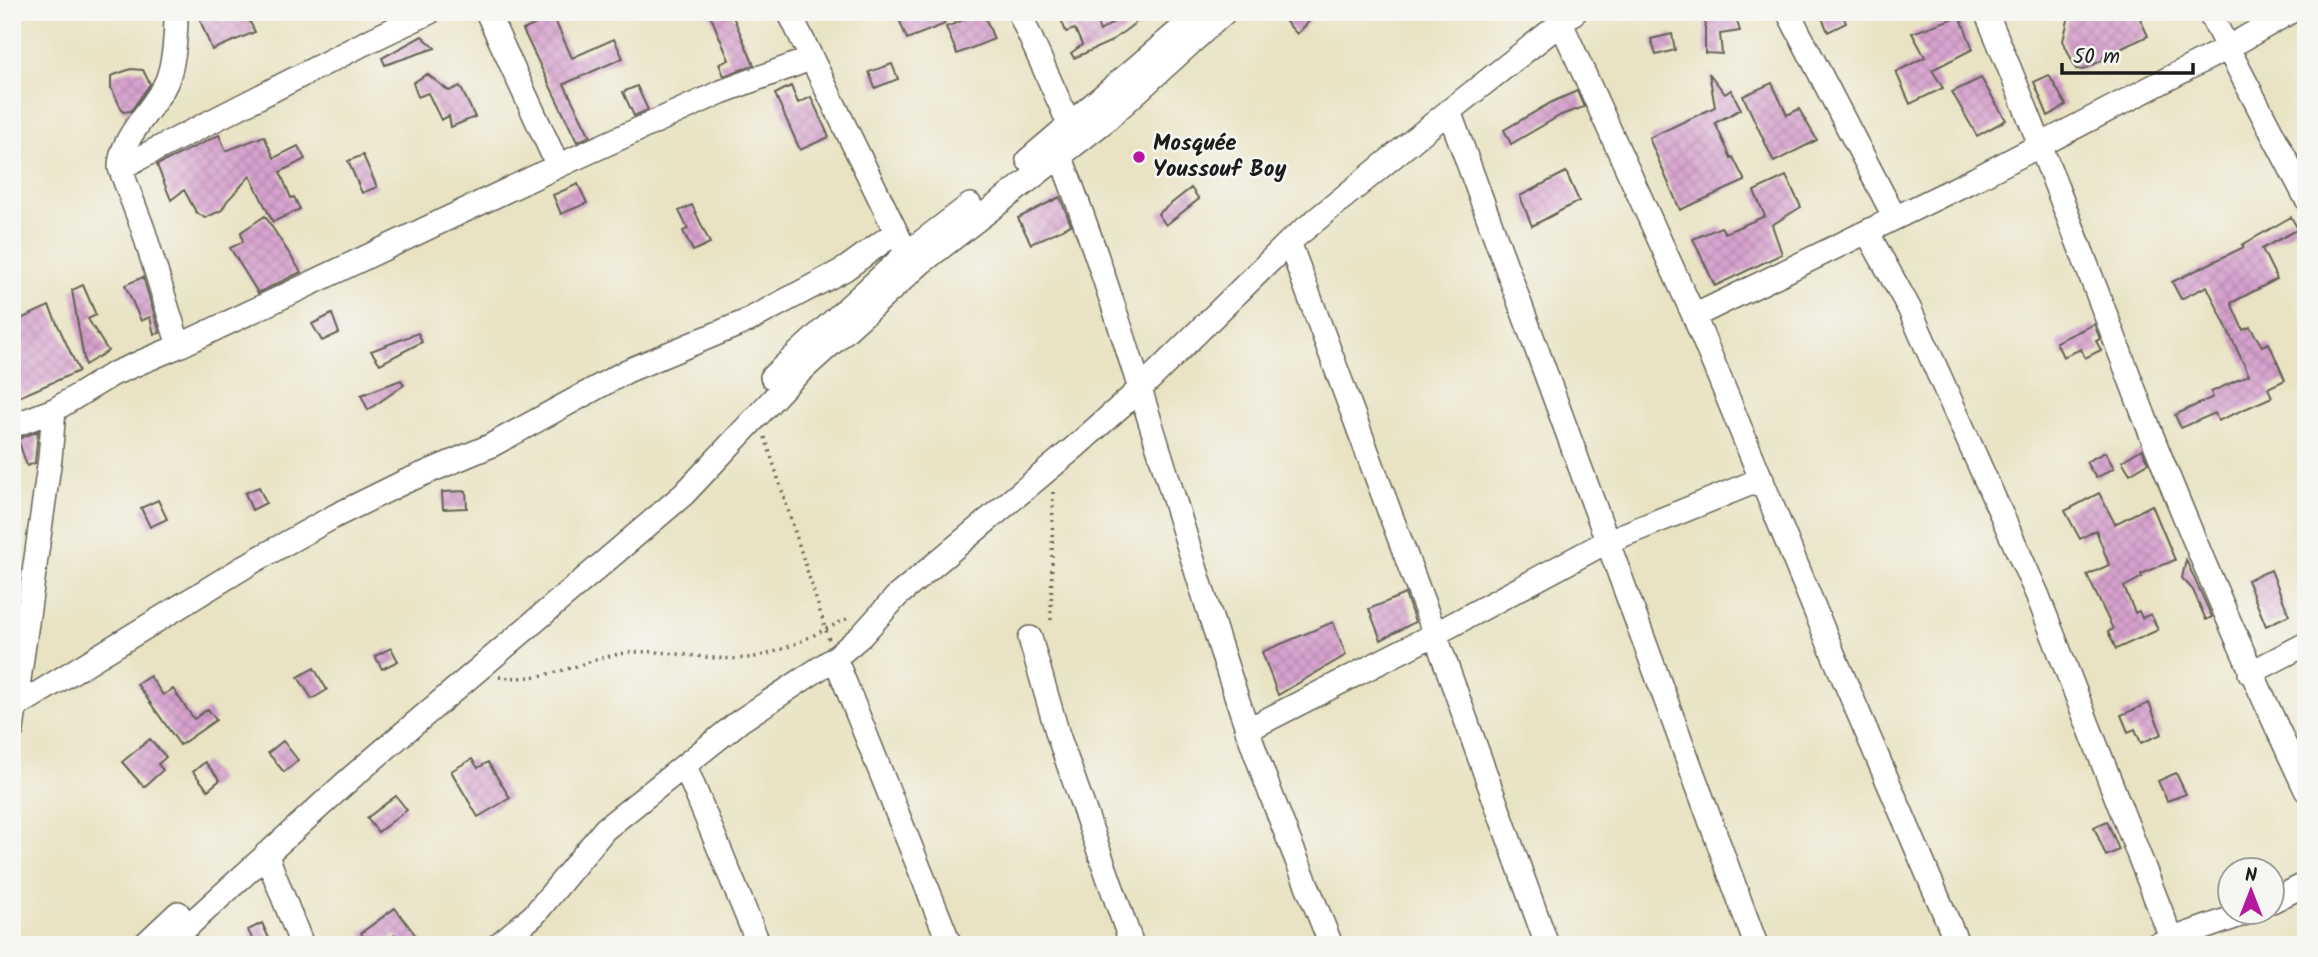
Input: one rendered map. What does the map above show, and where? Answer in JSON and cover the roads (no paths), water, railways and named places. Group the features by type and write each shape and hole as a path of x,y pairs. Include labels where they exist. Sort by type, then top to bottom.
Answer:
{"street":[{"path":"176,12 173,57 167,80 156,102 122,149 120,169 143,229 179,346"},
{"path":"120,169 430,12"},
{"path":"487,12 558,166"},
{"path":"789,12 907,253"},
{"path":"1020,12 1069,141 1079,205 1140,388 1247,730 1331,945"},
{"path":"167,945 266,854 684,494 789,382 921,263 1069,141 1201,12"},
{"path":"144,945 340,767 674,483 778,371 907,253 1051,143 1069,141 1104,122 1225,12"},
{"path":"1788,12 1895,218"},
{"path":"1986,12 2041,143 2147,424 2250,673 2306,790"},
{"path":"2209,12 2306,198"},
{"path":"1694,316 1895,218 2229,47 2290,12"},
{"path":"498,945 534,915 605,829 740,721 835,658 861,636 897,596 1053,466 1140,388 1289,243 1565,16 1958,945"},
{"path":"12,426 54,411 113,374 179,346 558,166 721,92 810,59"},
{"path":"1449,111 1756,945"},
{"path":"13,716 254,561 335,516 404,482 490,446 627,371 747,321 845,268 896,232"},
{"path":"1867,232 1909,308 2037,594 2164,943 2216,924"},
{"path":"1289,243 1435,634 1547,945"},
{"path":"13,716 50,458 54,411"},
{"path":"1247,730 1435,634 1606,542 1762,479"},
{"path":"1030,638 1058,735 1132,945"},
{"path":"2250,673 2306,644"},
{"path":"835,658 950,945"},
{"path":"685,766 759,945"},
{"path":"266,854 302,945"},
{"path":"2286,894 2306,884"}],"waterway":[{"path":"2299,202 2306,217"}],"place":[{"name":"Mosquée Youssouf Boy","path":"1139,157"}]}
